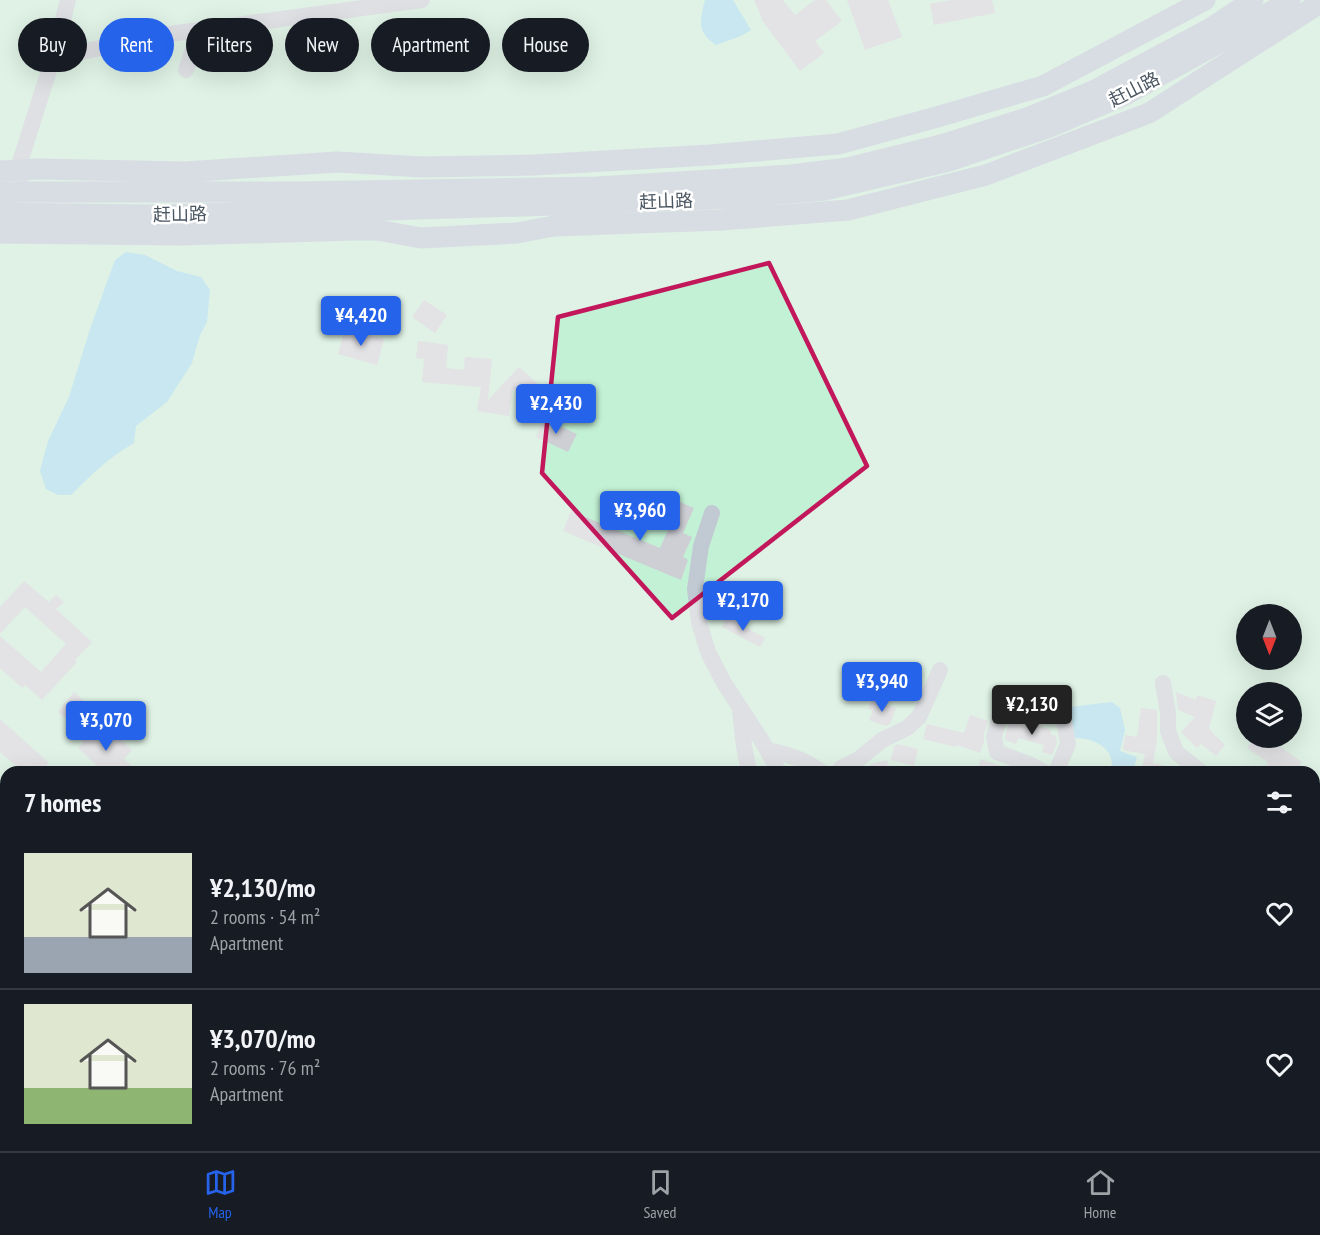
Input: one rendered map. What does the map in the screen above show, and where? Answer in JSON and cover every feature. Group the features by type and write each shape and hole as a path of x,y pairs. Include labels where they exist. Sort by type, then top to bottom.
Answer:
{"main road":[{"path":"10,171 39,169 185,172 337,162 422,167 534,165 711,155 838,144 1043,86 1205,0"},
{"name":"赶山路","path":"10,192 294,192 597,187 791,175 848,168 941,145 1016,122 1093,91 1211,28 1253,0"},
{"name":"赶山路","path":"0,213 147,215 556,205 736,198 825,190 949,161 1047,128 1125,95 1233,35 1290,0"},
{"path":"0,233 180,235 377,230 420,238 517,233 554,226 721,220 848,210 986,175 1149,113 1320,3"}],"street":[{"path":"63,18 68,0"},
{"path":"273,21 422,0"},
{"path":"87,51 162,35 186,32"},
{"path":"10,192 10,171 20,162 49,72"},
{"path":"712,513 701,546 695,589 699,622 708,652 724,683 776,766"},
{"path":"846,766 860,759 882,740 907,728 919,717 940,670"},
{"path":"1163,683 1168,713 1168,731 1176,752 1194,766"},
{"path":"1005,696 994,737 997,753 1033,766"},
{"path":"1059,766 1068,744 1060,698"},
{"path":"740,707 748,766"},
{"path":"767,750 797,758 813,766"}],"highlighted area":[{"path":"769,263 867,466 672,618 542,473 558,317"}],"green space":[{"path":"0,0 1320,0 1320,766 0,766"}],"water":[{"path":"705,0 733,0 751,30 716,45 702,30"},
{"path":"126,252 145,255 177,271 201,277 210,290 207,322 200,335 192,363 167,402 136,426 134,443 93,473 71,495 58,495 46,489 40,471 48,441 69,397 115,260"},
{"path":"1112,702 1120,708 1125,730 1120,751 1137,757 1135,766 1112,766 1109,753 1101,745 1091,740 1074,738 1069,707"}],"building":[{"path":"754,0 783,0 795,15 815,0 826,0 842,21 815,41 824,53 800,71 761,19"},
{"path":"847,0 888,0 902,37 865,50"},
{"path":"951,0 992,0 995,13 934,25 930,4"},
{"path":"424,300 447,315 435,333 412,317"},
{"path":"345,329 384,339 377,365 338,354"},
{"path":"418,341 448,345 446,368 464,370 465,357 492,359 488,400 519,367 546,391 532,406 513,389 509,416 477,411 481,387 422,382 424,359 416,358"},
{"path":"544,419 577,434 568,452 536,437"},
{"path":"680,502 694,508 683,533 692,537 683,557 688,560 681,580 563,531 571,511 660,548"},
{"path":"24,581 49,602 56,595 64,602 56,609 92,642 42,700 25,685 22,688 0,668 0,636 41,672 66,644 25,607 0,634 0,607"},
{"path":"727,617 765,638 760,647 722,627"},
{"path":"74,692 90,706 74,725 58,712"},
{"path":"1176,692 1196,700 1197,695 1216,701 1209,729 1225,745 1216,756 1201,744 1197,748 1181,732 1195,717 1178,710"},
{"path":"872,700 896,708 890,724 886,726 869,720 873,710 868,709"},
{"path":"1141,708 1157,710 1157,740 1153,763 1167,766 1142,766 1145,754 1123,750 1125,735 1137,737"},
{"path":"970,715 988,721 980,753 957,745 956,747 923,739 927,724 964,733"},
{"path":"0,719 49,763 46,766 16,766 0,752"},
{"path":"1009,720 1029,728 1030,723 1051,730 1050,734 1056,736 1057,743 1052,755 1042,752 1044,745 1018,738 1016,744 1005,740"},
{"path":"86,727 94,734 99,729 113,742 118,737 132,750 124,759 132,766 98,766 78,748 83,742 77,736"},
{"path":"898,744 918,749 914,766 891,760 894,746"},
{"path":"1247,748 1282,748 1302,762 1299,766 1269,766 1266,764 1268,762"},
{"path":"981,759 1001,766 978,766"},
{"path":"887,760 888,766 868,766"}]}
